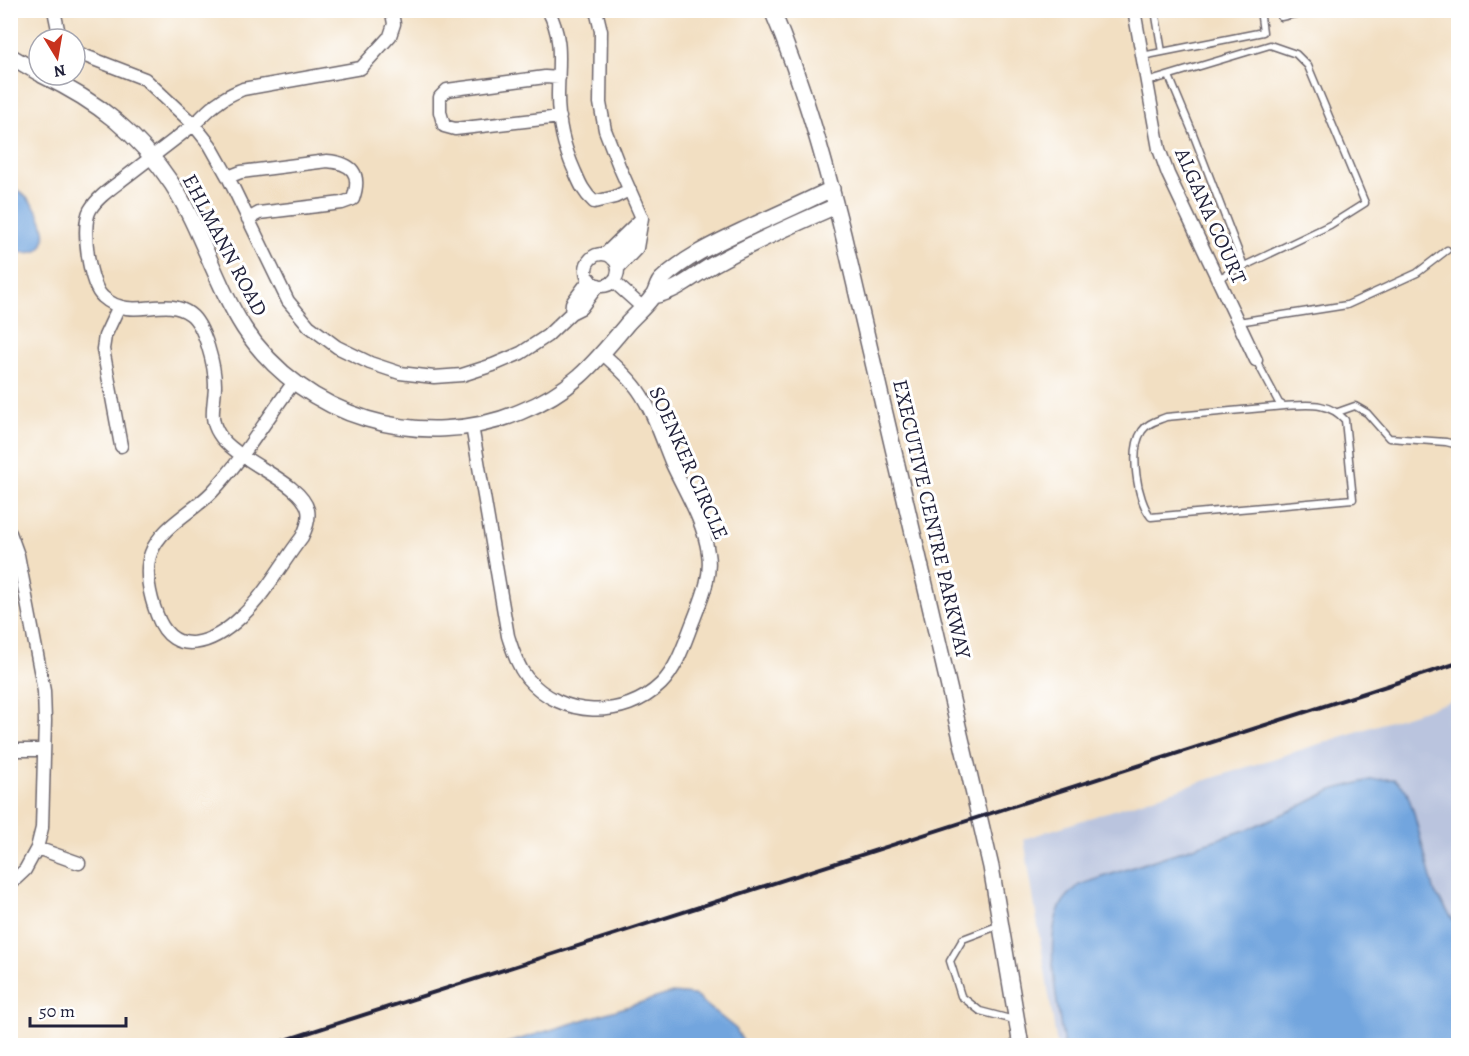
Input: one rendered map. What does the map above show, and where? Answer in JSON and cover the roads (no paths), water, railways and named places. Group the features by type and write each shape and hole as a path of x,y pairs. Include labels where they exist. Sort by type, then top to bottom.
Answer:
{"street":[{"path":"54,10 58,27"},
{"path":"294,382 242,454 213,491 158,539 149,559 147,570 160,622 171,636 186,644 209,640 242,616 302,537 307,526 308,510 292,490 242,454 219,434 211,408 215,385 207,343 203,330 190,314 172,307 160,306 137,310 119,306 102,296 95,285 87,243 86,224 90,210 106,193 230,94 362,68 390,36 394,24 389,10"},
{"path":"548,10 556,24 560,46 558,98 565,145 585,195 594,202 609,199 629,190"},
{"path":"596,10 601,32 600,103 605,130 642,218 637,248 612,260 595,256 588,264 587,274 594,282 608,284 616,278 612,260 642,218"},
{"name":"EXECUTIVE CENTRE PARKWAY","path":"772,10 802,87 832,189 959,728 1001,924 1022,1046"},
{"name":"ALGANA COURT","path":"1134,10 1159,149 1168,174 1256,360"},
{"name":"EHLMANN ROAD","path":"10,56 27,66"},
{"path":"87,57 145,79 194,125 210,145 228,177 288,301 309,326 337,347 370,363 399,373 434,377 462,375 493,366 521,353 547,336 572,313 581,308 594,282"},
{"path":"559,78 545,77 447,90 440,97 440,112 444,126 455,129 560,117"},
{"name":"EHLMANN ROAD","path":"68,87 103,109 125,128 172,184 187,210 233,309 245,330 274,364 310,394 331,406 383,424 430,429 472,426 520,412 544,400 570,385 591,367 648,301 659,282 683,262 728,237 832,189"},
{"path":"228,177 241,172 327,161 340,162 351,167 356,176 357,189 353,199 259,213 248,219"},
{"name":"EHLMANN ROAD","path":"648,301 670,293 729,256 836,206"},
{"path":"613,281 648,301"},
{"path":"119,306 105,336 103,349 121,446"},
{"name":"SOENKER CIRCLE","path":"472,426 508,636 515,659 526,677 540,691 574,708 609,709 629,705 644,697 661,684 679,656 704,591 709,571 708,553 696,518 639,392 603,354"},
{"path":"10,533 18,555 44,691 42,828 37,848 25,870 10,884"},
{"path":"10,750 44,750"},
{"path":"37,848 79,863"}],"lane":[{"path":"1155,10 1162,52"},
{"path":"1260,10 1263,32 1270,45"},
{"path":"1279,10 1281,17 1312,10"},
{"path":"1142,56 1263,32"},
{"path":"1147,82 1270,45 1296,54 1308,66 1365,203 1330,225 1217,279"},
{"path":"1168,76 1192,131 1244,266"},
{"path":"1238,322 1347,305 1417,273 1447,250"},
{"path":"1256,360 1279,403 1284,406"},
{"path":"1320,405 1332,408 1345,420 1353,499 1151,517 1145,509 1137,488 1137,443 1142,430 1166,417 1284,406 1320,405"},
{"path":"1338,412 1355,406 1367,412 1389,438 1458,445"},
{"path":"1001,924 963,939 950,961 961,996 980,1011 1018,1021"}],"water":[{"path":"11,186 30,201 40,216 44,231 43,244 33,252 16,251 11,248"},
{"path":"1394,779 1406,790 1435,893 1458,927 1458,1045 1064,1045 1053,972 1053,932 1063,902 1079,885 1248,829 1332,790 1370,780"},
{"path":"672,993 694,995 736,1029 745,1045 501,1045"}],"railway":[{"path":"267,1046 1458,663"}]}
